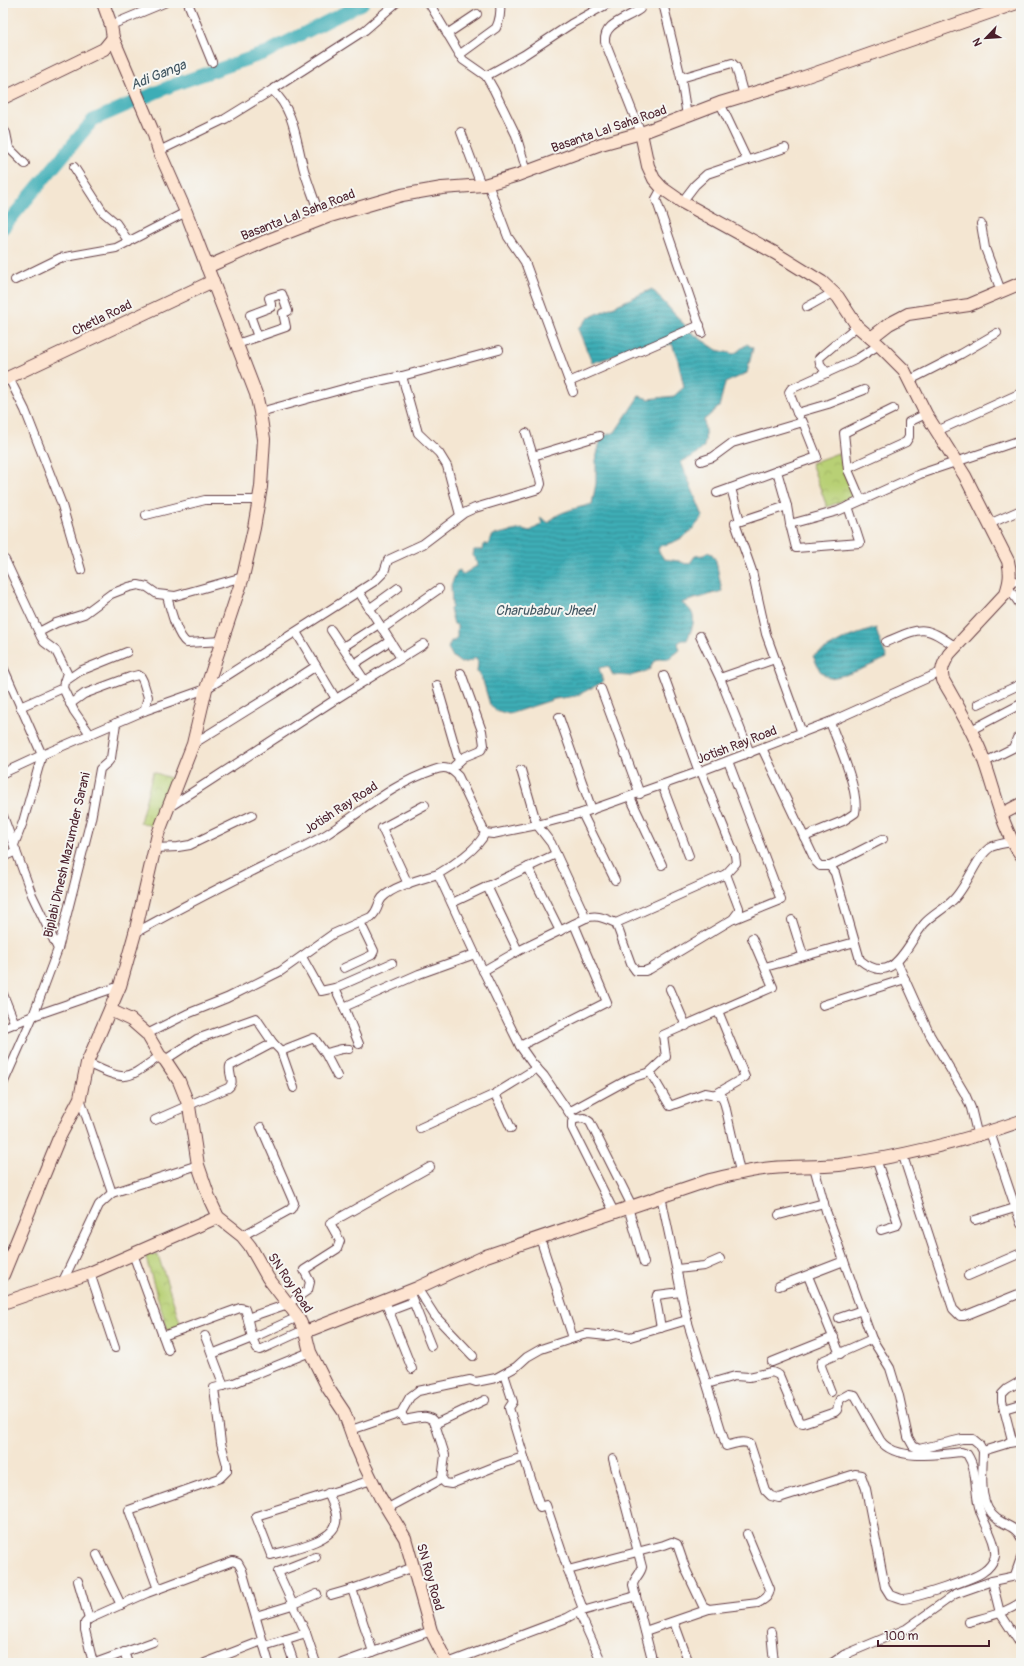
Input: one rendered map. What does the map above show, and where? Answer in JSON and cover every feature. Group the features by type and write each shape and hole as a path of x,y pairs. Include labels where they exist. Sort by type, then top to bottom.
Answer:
{"street":[{"path":"3,1275 53,1151 80,1098 87,1063 120,986 135,933 155,848 167,808 183,772 193,744 206,689 243,576 260,500 264,439 256,394 186,212 159,151 153,132 113,38 111,25 103,3"},
{"path":"111,25 164,3"},
{"path":"188,3 212,62"},
{"path":"159,151 224,119 272,90 365,30 396,3"},
{"path":"429,3 459,55 463,60 486,76 516,135 527,172"},
{"path":"459,55 496,28 500,14 500,3"},
{"path":"486,76 524,55 571,24 609,3"},
{"path":"641,3 640,9 607,30 605,42 641,133 648,166 654,179 662,188 682,202 775,253 810,274 834,292 857,326 904,370 926,414 956,461 1008,561 1013,583 1021,606"},
{"path":"663,3 681,78 687,116"},
{"name":"Basanta Lal Saha Road","path":"207,267 266,241 358,207 402,195 442,188 485,185 527,172 601,144 641,133 720,102 790,82 993,7 1017,3"},
{"path":"447,34 477,14"},
{"path":"3,97 104,49 113,38"},
{"path":"681,78 732,63 736,67 744,96"},
{"path":"272,90 280,97 288,112 304,170 321,220"},
{"path":"720,102 748,160"},
{"path":"3,129 6,133 9,148 12,153 25,164"},
{"path":"461,132 508,237 525,262 573,392"},
{"path":"624,138 636,143 647,156"},
{"path":"682,202 695,185 707,174 785,148"},
{"path":"74,167 103,212 116,223 128,242"},
{"path":"569,382 701,329 656,199 662,188"},
{"path":"15,280 60,258 106,250 128,242 186,212"},
{"path":"981,224 985,248 1001,291"},
{"name":"Chetla Road","path":"6,379 213,281"},
{"path":"717,493 817,457 803,422 797,413 789,392 791,389 857,359 875,342 889,324 908,314 964,306 1021,283"},
{"path":"807,307 834,292"},
{"path":"237,344 258,337 286,326 283,313 288,310 282,294 269,298 271,304 270,307 250,315 258,337"},
{"path":"827,373 820,364 819,358 857,326"},
{"path":"910,380 961,354 997,333"},
{"path":"260,412 354,386 402,376 499,350"},
{"path":"402,376 418,433 439,454 447,466 460,515"},
{"path":"6,379 25,410 61,502 81,570"},
{"path":"797,413 828,404 864,390"},
{"path":"937,431 1021,393"},
{"path":"861,500 848,470 844,433 893,409"},
{"path":"848,470 851,467 906,442 909,437 909,422 926,414"},
{"path":"701,461 713,457 732,443 803,422"},
{"path":"3,773 42,754 144,711 206,689 358,592 384,572 388,560 423,544 442,531 460,515 475,508 539,489 541,484 526,433"},
{"path":"533,456 599,436"},
{"path":"790,524 838,511 920,474 1021,440"},
{"path":"777,471 787,506 796,548 860,543 848,506"},
{"path":"730,488 740,522"},
{"path":"146,515 205,500 260,500"},
{"path":"787,506 735,523 752,571 766,634 802,733"},
{"path":"989,524 1021,510"},
{"path":"4,558 44,642 56,651 67,673 63,685 70,704 90,734"},
{"path":"39,632 56,623 84,614 111,594 129,587 138,585 147,587 157,594 175,596 243,576"},
{"path":"1013,583 1006,593 956,647 944,663 941,672 943,680 971,730 985,762 1012,842 1021,854"},
{"path":"370,609 398,588"},
{"path":"343,647 380,626 438,589"},
{"path":"358,592 401,658"},
{"path":"167,596 179,632 184,641 187,643 222,641"},
{"path":"331,630 365,681"},
{"path":"886,642 911,631 926,630 941,636 956,647"},
{"path":"296,632 336,699"},
{"path":"700,636 720,678 750,753"},
{"path":"354,664 390,641"},
{"path":"167,808 424,644"},
{"path":"20,707 63,685 80,671 127,652"},
{"path":"720,678 775,660"},
{"path":"193,744 316,666"},
{"path":"3,667 42,754 15,848 3,857"},
{"name":"Jotish Ray Road","path":"485,833 493,834 537,825 592,810 640,794 830,722 941,672"},
{"path":"147,1034 187,1014 227,998 281,971 333,934 371,917 376,912 380,899 385,895 408,884 438,874 452,866 484,838 485,833 458,776 451,769 459,761 481,750 484,745 482,731 461,673"},
{"path":"70,704 84,694 138,675 142,677 148,697 144,711"},
{"path":"483,971 518,951 586,918 599,916 616,923 726,874 736,863 735,855 700,772 664,676"},
{"path":"978,704 1021,684"},
{"path":"437,685 459,761"},
{"path":"601,689 640,794"},
{"path":"971,730 1021,704"},
{"path":"559,717 592,810"},
{"path":"804,837 843,821 855,813 856,809 854,790 830,722"},
{"name":"Biplabi Dinesh Mazumder Sarani","path":"3,1084 33,1016 58,949 91,819 100,769 111,758 116,723"},
{"path":"985,762 1013,748 1017,738 1021,734"},
{"path":"762,748 816,862 820,866 830,866 883,840"},
{"path":"616,923 631,964 636,971 650,970 733,919 781,900 728,761"},
{"name":"Jotish Ray Road","path":"135,933 199,898 327,834 375,800 401,785 434,770 444,768 451,769"},
{"path":"521,770 537,825 547,836 586,918"},
{"path":"662,786 689,856"},
{"path":"630,797 662,865"},
{"path":"1002,814 1021,804"},
{"path":"408,884 382,828 425,805"},
{"path":"582,813 615,880"},
{"path":"155,848 190,845 252,815"},
{"path":"3,816 32,895 58,949"},
{"path":"830,866 835,873 860,960 876,970 884,970 898,962 905,954 923,925 952,901 985,853 996,845 1012,842"},
{"path":"452,903 556,854"},
{"path":"528,867 560,930"},
{"path":"438,874 520,1046 575,1119"},
{"path":"726,874 739,908 738,914 733,919"},
{"path":"487,886 518,951"},
{"path":"792,920 803,955"},
{"path":"344,968 372,955 374,952 360,922"},
{"path":"520,1046 608,1002 574,924"},
{"path":"569,1112 631,1078 650,1072 666,1057 663,1035 773,987 752,938"},
{"path":"765,967 803,955 812,955 855,942"},
{"path":"344,1007 419,974 475,954"},
{"path":"302,957 321,991 335,988 392,962"},
{"path":"898,962 930,1036 965,1094 971,1108 978,1137"},
{"path":"823,1005 905,979"},
{"path":"3,1028 120,986"},
{"path":"335,988 359,1044"},
{"path":"670,989 686,1026"},
{"path":"3,994 15,1024"},
{"name":"SN Roy Road","path":"110,1010 131,1020 147,1034 179,1081 189,1106 198,1165 210,1200 218,1217 242,1236 268,1278 298,1317 305,1331 310,1352 328,1388 344,1412 354,1443 372,1480 405,1538 432,1631 448,1663"},
{"path":"714,1095 745,1077 718,1010"},
{"path":"87,1063 114,1076 124,1078 133,1075 197,1039 256,1018 273,1043 281,1051 294,1088"},
{"path":"281,1051 314,1038 325,1053 337,1076"},
{"path":"155,1120 228,1088 231,1086 232,1081 229,1072 230,1066 273,1043"},
{"path":"325,1053 330,1053 344,1048 349,1049"},
{"path":"420,1128 495,1094 537,1068"},
{"path":"650,1072 670,1106 705,1093 722,1096 724,1099 740,1172"},
{"path":"495,1094 511,1128"},
{"path":"80,1098 112,1193"},
{"path":"575,1119 584,1118 590,1122 630,1207 644,1263"},
{"path":"575,1119 572,1122 572,1128 614,1212"},
{"path":"163,1336 240,1308 245,1309 252,1338 257,1349 260,1350 305,1331 387,1306 486,1256 660,1196 740,1172 773,1168 814,1167 903,1156 978,1137 1021,1121"},
{"path":"242,1236 291,1209 294,1203 262,1128"},
{"path":"990,1132 1021,1224"},
{"path":"903,1156 934,1254 956,1314 964,1316 1021,1293"},
{"path":"876,1159 898,1223 897,1225 881,1230"},
{"path":"62,1283 100,1205 112,1193 198,1165"},
{"path":"247,1316 253,1316 288,1304 308,1290 310,1282 304,1270 337,1249 340,1241 330,1223 430,1167"},
{"path":"814,1167 824,1202 872,1340 890,1368 899,1396 908,1437 913,1446 919,1449 962,1439 973,1439 979,1444 983,1451 984,1496 989,1510 997,1519 1013,1528 1021,1538"},
{"path":"660,1196 687,1320 726,1446 740,1442 750,1444 765,1490 771,1496 775,1497 785,1497 855,1474 861,1475 866,1489 885,1587 890,1595 902,1599 949,1586 981,1574 988,1569 995,1556 994,1546 978,1506 975,1471 967,1454 961,1452 912,1456 891,1450 884,1446 854,1395 844,1396 840,1399 835,1412 802,1423 799,1422 779,1375 772,1372 749,1377 735,1376 707,1384"},
{"path":"779,1215 824,1202"},
{"path":"975,1220 1015,1208"},
{"path":"3,1303 90,1273 218,1217"},
{"path":"540,1238 573,1338"},
{"path":"968,1276 1021,1253"},
{"path":"133,1254 168,1350"},
{"path":"677,1269 704,1266 720,1259"},
{"path":"779,1286 844,1261"},
{"path":"90,1273 115,1348"},
{"path":"808,1276 840,1354"},
{"path":"661,1328 656,1300 657,1295 681,1292"},
{"path":"413,1294 431,1346"},
{"path":"413,1294 473,1356"},
{"path":"387,1306 412,1369"},
{"path":"839,1318 862,1310"},
{"path":"212,1354 298,1317"},
{"path":"350,1430 401,1413 410,1397 418,1391 470,1380 476,1382 490,1379 504,1374 516,1367 534,1352 548,1346 588,1334 607,1336 616,1334 630,1337 687,1320"},
{"path":"205,1336 224,1386"},
{"path":"772,1362 834,1337"},
{"path":"830,1392 821,1366 822,1362 872,1340"},
{"path":"158,1589 129,1510 220,1478 227,1471 227,1465 221,1443 214,1388 224,1386 310,1352"},
{"path":"448,1663 567,1618 583,1609 546,1505 540,1508 509,1408 513,1402 504,1374"},
{"path":"1009,1443 1012,1440 1004,1409 1002,1394 1007,1389 1021,1381"},
{"path":"435,1424 484,1400"},
{"path":"1004,1409 1021,1404"},
{"path":"401,1413 405,1420 428,1416 433,1419 445,1455 442,1479"},
{"path":"983,1451 1021,1441"},
{"path":"442,1479 445,1483 451,1484 504,1463 524,1457"},
{"path":"614,1459 642,1567 641,1572 634,1581 633,1585 645,1631 651,1662"},
{"path":"388,1508 417,1494 442,1479"},
{"path":"328,1493 336,1513 336,1523 332,1531 317,1540 271,1555 256,1516 328,1493 372,1480"},
{"path":"645,1631 709,1609 758,1603 765,1600 769,1595 770,1589 747,1534"},
{"path":"568,1570 672,1542 677,1544 686,1570 703,1606 709,1609"},
{"path":"97,1555 121,1605"},
{"path":"316,1557 278,1572 306,1633 316,1663"},
{"path":"832,1663 845,1659 906,1629 955,1594 992,1581 1018,1575 1021,1558"},
{"path":"153,1642 94,1663 85,1630 85,1623 89,1619 158,1589 233,1561 238,1563 242,1570 256,1616 266,1662"},
{"path":"331,1595 414,1567"},
{"path":"78,1581 89,1619"},
{"path":"992,1581 1000,1613 1021,1646"},
{"path":"352,1589 373,1652"},
{"path":"256,1616 292,1605 318,1594"},
{"path":"577,1613 636,1596"},
{"path":"969,1622 1000,1613 1021,1602"},
{"path":"577,1613 602,1663"},
{"path":"674,1622 688,1663"},
{"path":"342,1663 432,1631"},
{"path":"771,1632 774,1663"},
{"path":"205,1663 263,1644 306,1633"},
{"path":"286,1639 294,1663"},
{"path":"124,1652 128,1663"}],"green space":[{"path":"838,453 854,496 827,507 811,463"},
{"path":"153,772 176,780 162,830 140,822"},
{"path":"145,1255 158,1255 182,1328 168,1332"}],"water":[{"name":"Charubabur Jheel","path":"652,289 692,333 717,350 734,354 747,344 753,348 747,373 725,383 719,407 704,420 705,443 703,447 696,454 681,462 703,516 694,528 685,536 674,542 660,546 658,550 664,559 679,561 686,564 690,563 695,556 704,555 707,552 712,554 716,561 722,591 681,603 691,610 693,615 692,629 687,640 682,640 678,643 680,650 669,659 659,659 653,662 650,669 630,676 613,675 608,666 599,668 603,682 576,696 555,699 509,714 495,710 490,705 483,681 477,672 478,662 475,658 471,661 461,663 453,657 448,648 451,641 454,641 457,637 457,625 454,624 450,609 452,607 451,585 457,571 460,570 462,575 478,565 473,555 474,550 483,550 484,544 487,546 493,535 522,529 525,531 530,531 542,524 540,517 549,523 552,519 562,513 592,504 596,483 596,459 601,437 615,432 639,396 649,399 674,396 684,387 678,360 672,344 626,352 592,363 578,329 588,318"},
{"path":"876,628 887,658 859,670 836,677 829,678 820,671 813,656 846,638"}],"waterway":[{"name":"Adi Ganga","path":"3,228 93,120 173,85 265,53 363,3"}]}
